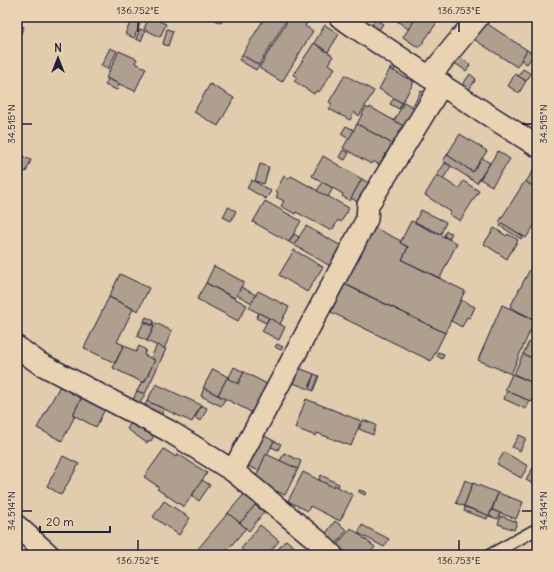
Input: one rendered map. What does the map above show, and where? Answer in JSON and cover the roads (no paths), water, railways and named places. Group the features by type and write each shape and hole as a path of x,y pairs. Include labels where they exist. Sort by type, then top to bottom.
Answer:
{"street":[{"path":"340,17 537,146"},
{"path":"233,471 367,219 368,205 436,80 478,17"},
{"path":"17,347 39,363 168,431 233,471 317,540 332,555"},
{"path":"17,526 47,554"}],"lane":[{"path":"490,555 537,529"}]}
